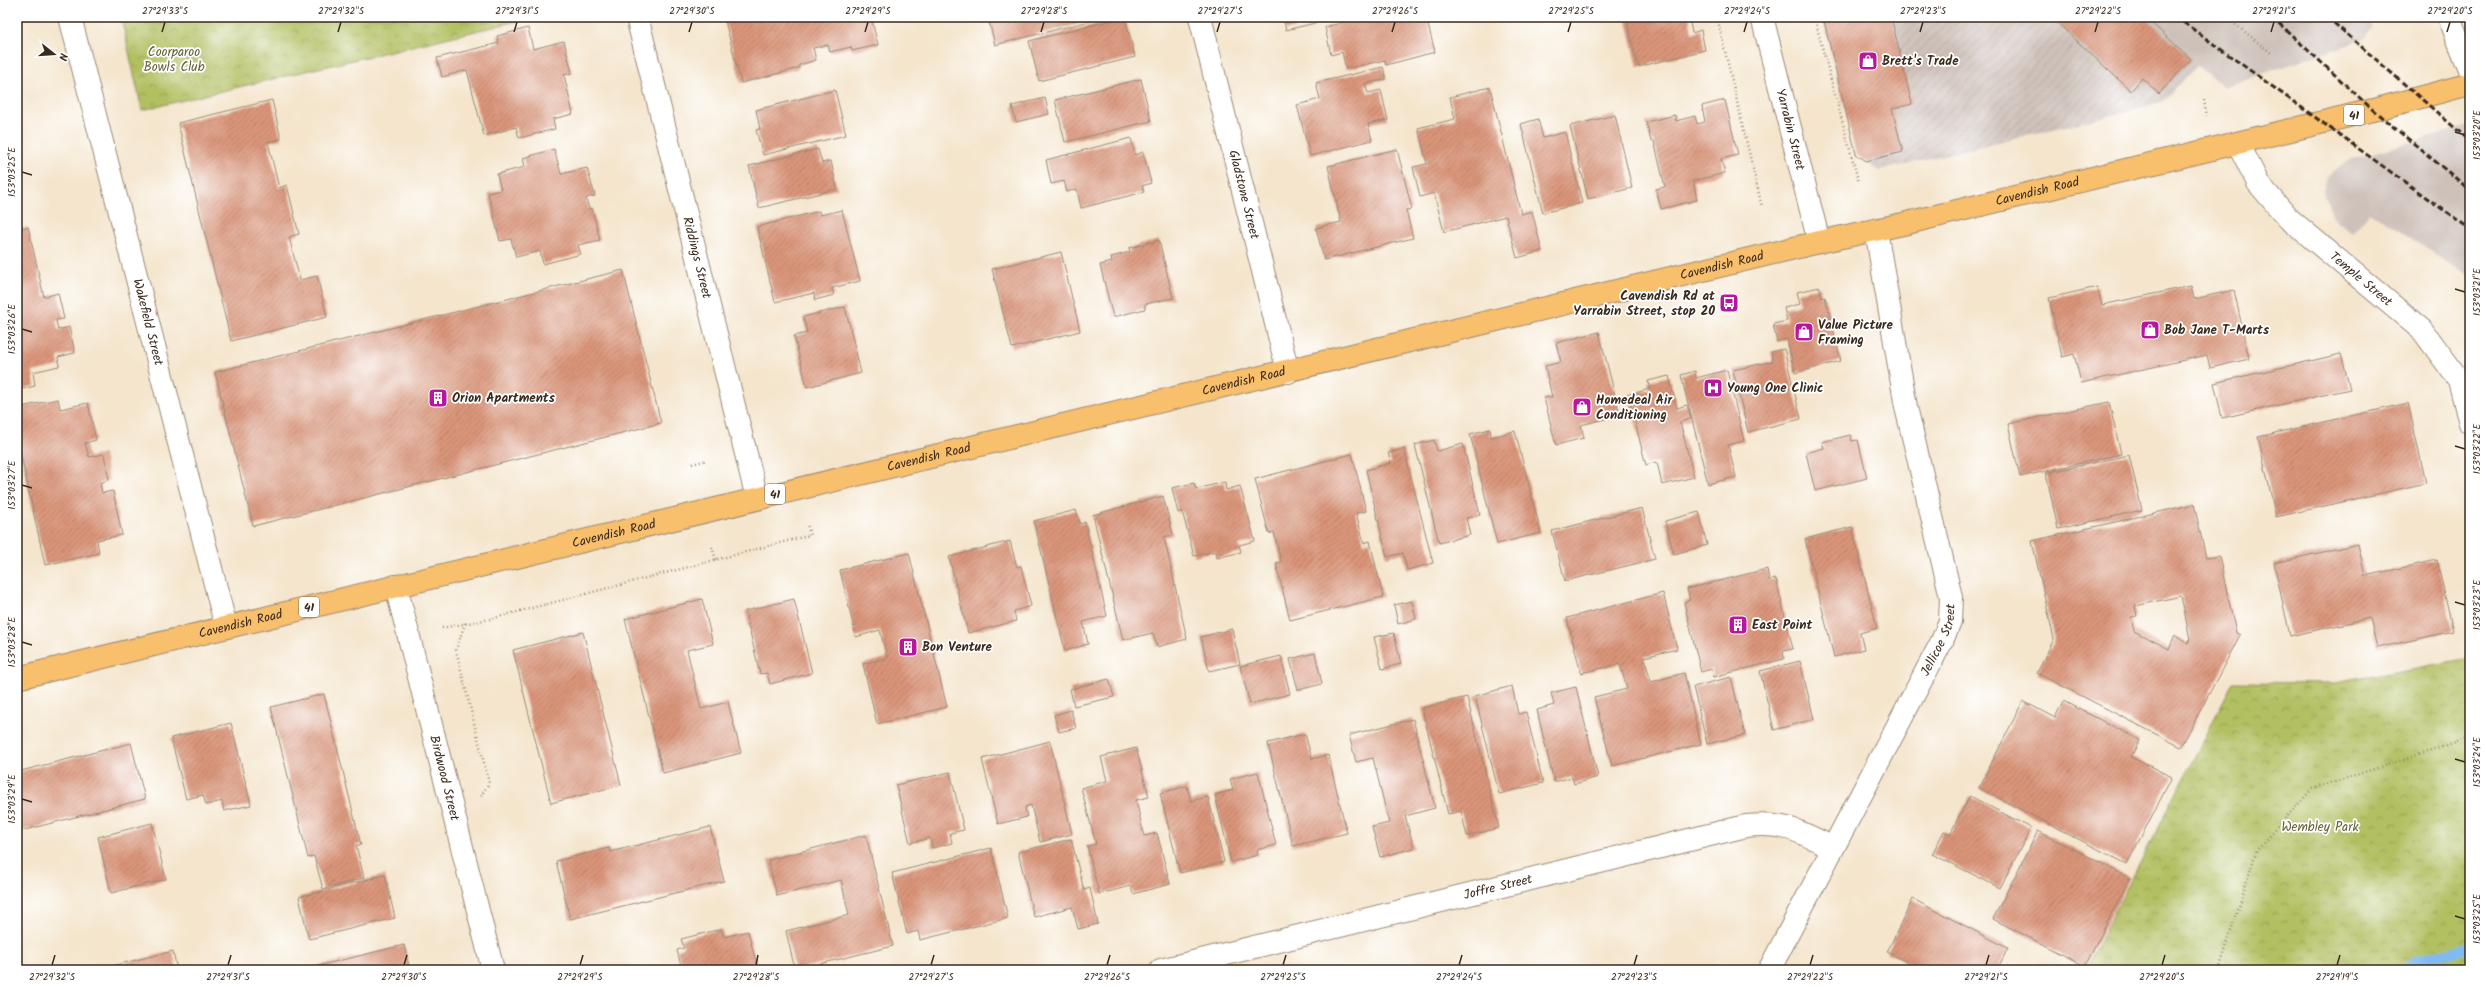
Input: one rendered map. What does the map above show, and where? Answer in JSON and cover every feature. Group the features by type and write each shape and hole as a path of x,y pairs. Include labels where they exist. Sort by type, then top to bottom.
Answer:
{"main road":[{"name":"Cavendish Road","path":"17,678 756,498 1288,372 1819,242 1876,230 2373,110 2470,84"}],"street":[{"name":"Wakefield Street","path":"70,17 226,627"},
{"name":"Riddings Street","path":"637,17 756,498"},
{"name":"Gladstone Street","path":"1200,17 1288,372"},
{"name":"Yarrabin Street","path":"1762,17 1819,242"},
{"path":"2449,17 2470,70"},
{"name":"Temple Street","path":"2238,142 2258,183 2288,218 2423,331 2459,380 2470,423"},
{"name":"Jellicoe Street","path":"1770,970 1947,632 1952,611 1951,597 1906,407 1876,230"},
{"name":"Birdwood Street","path":"396,586 493,970"},
{"name":"Joffre Street","path":"1161,970 1746,826 1768,823 1792,828 1833,848"}],"path":[{"path":"1717,17 1762,208"},
{"path":"1814,17 1859,182"},
{"path":"2226,17 2271,53"},
{"path":"2204,100 2207,116"},
{"path":"692,464 708,460"},
{"path":"442,628 490,619 810,535 807,524"},
{"path":"712,548 716,560"},
{"path":"465,623 456,650 489,783 477,803"},
{"path":"2219,970 2257,849 2312,789 2452,744 2470,735"}],"shaded area":[{"path":"1822,17 2145,17 2197,66 2161,103 1878,171 1856,154"},
{"path":"2145,17 2363,17 2373,27 2365,39 2224,87 2197,66"},
{"path":"2470,125 2470,277 2370,211 2352,233 2333,217 2323,190 2328,175 2352,159"}],"green space":[{"name":"Coorparoo Bowls Club","path":"121,17 535,17 142,110"},
{"name":"Wembley Park","path":"2470,658 2470,970 2085,970 2233,682 2336,683"}],"building":[{"path":"724,17 871,17 878,45 852,51 851,47 830,52 828,45 813,48 816,60 799,65 799,68 741,83"},
{"path":"988,17 1102,17 1102,18 995,45"},
{"path":"1125,17 1135,57 1039,81 1029,41"},
{"path":"1283,17 1336,17 1336,18 1286,30"},
{"path":"1364,17 1426,17 1435,52 1386,65 1385,60 1346,69 1342,52 1331,55 1325,27"},
{"path":"1644,17 1689,17 1692,33 1701,30 1705,50 1638,67 1627,21"},
{"name":"Brett's Trade","path":"1823,17 1891,17 1912,104 1892,109 1903,152 1866,161 1856,154"},
{"path":"2051,17 2145,17 2191,59 2159,94 2142,78 2131,91"},
{"path":"528,28 533,49 564,41 572,73 564,75 573,114 553,119 555,129 519,138 516,127 484,136 467,70 442,77 437,58 499,43 497,36"},
{"path":"1383,67 1386,79 1365,84 1368,93 1381,90 1388,120 1368,124 1372,140 1310,156 1297,105 1320,99 1316,83"},
{"path":"1141,79 1151,121 1065,142 1055,100"},
{"path":"1490,87 1521,214 1532,211 1542,251 1517,258 1506,216 1444,232 1434,193 1420,197 1413,167 1427,164 1418,128 1455,119 1450,97"},
{"path":"835,90 846,135 763,155 756,130 760,129 756,110"},
{"path":"1045,98 1049,114 1016,122 1012,106"},
{"path":"272,100 281,139 268,142 279,188 287,185 299,234 289,237 300,280 317,276 327,317 231,341 178,123"},
{"path":"1725,100 1738,155 1721,159 1725,173 1693,181 1697,200 1661,209 1656,189 1665,187 1654,141 1651,141 1646,122 1675,115 1676,121 1695,116 1697,124 1705,122 1702,106"},
{"path":"1615,115 1632,188 1588,199 1570,126"},
{"path":"1538,119 1543,138 1565,132 1582,203 1543,213 1521,124"},
{"path":"1131,138 1135,155 1143,152 1151,183 1142,186 1144,192 1081,208 1077,189 1067,192 1064,181 1051,184 1046,160"},
{"path":"554,149 561,174 587,168 595,196 586,198 589,209 592,208 600,240 578,245 581,254 543,264 540,251 516,257 511,239 500,241 488,193 501,190 497,174 525,167 523,158"},
{"path":"818,149 822,163 831,161 837,189 759,208 749,166"},
{"path":"1397,149 1412,209 1406,210 1413,238 1324,260 1316,228 1341,222 1328,166"},
{"path":"842,210 860,281 832,288 834,295 815,300 814,293 775,302 757,227 819,211 820,215"},
{"path":"28,227 44,297 58,293 64,319 56,320 58,330 69,327 75,353 58,357 59,366 33,372 35,386 17,390 17,229"},
{"path":"1159,240 1173,298 1145,304 1145,309 1113,317 1100,265 1112,262 1111,257 1130,252 1129,248"},
{"path":"1061,252 1080,331 1012,348 992,269"},
{"name":"Orion Apartments","path":"623,270 661,423 253,526 215,372"},
{"name":"Bob Jane T-Marts","path":"2191,286 2194,299 2234,290 2249,359 2210,368 2207,355 2081,383 2074,354 2062,357 2049,298 2097,287 2102,305"},
{"name":"Value Picture Framing","path":"1820,287 1822,298 1825,297 1841,361 1795,373 1787,339 1777,342 1773,324 1787,321 1784,308 1800,304 1797,292"},
{"path":"845,307 861,373 807,387 794,336 807,333 803,317"},
{"name":"Homedeal Air Conditioning","path":"1599,332 1620,415 1581,425 1584,438 1556,445 1544,398 1552,397 1545,366 1561,362 1556,343"},
{"path":"1784,349 1801,419 1748,432 1733,370 1773,361 1771,352"},
{"path":"2341,354 2350,389 2222,418 2214,383"},
{"path":"1727,370 1744,441 1728,445 1736,477 1708,484 1681,375 1695,371 1696,378"},
{"path":"1669,376 1677,408 1687,405 1691,419 1680,422 1694,477 1662,485 1657,462 1646,465 1628,395 1650,389 1648,381"},
{"path":"58,399 60,409 88,403 96,440 85,443 89,457 104,454 109,480 100,483 102,493 113,491 122,535 97,540 99,553 45,565 17,437 17,408"},
{"path":"2109,402 2121,454 2020,477 2008,424"},
{"path":"2408,403 2426,483 2276,517 2258,437"},
{"path":"1490,429 1491,437 1515,431 1541,533 1497,544 1470,434"},
{"path":"1850,435 1852,441 1858,440 1867,478 1815,491 1806,453 1824,448 1822,442"},
{"path":"1434,440 1437,451 1463,444 1480,515 1466,518 1470,535 1439,543 1415,445"},
{"path":"1404,449 1433,563 1407,570 1403,553 1387,557 1366,470 1391,463 1388,453"},
{"path":"1352,454 1366,511 1356,513 1364,543 1370,541 1383,597 1290,620 1276,563 1281,562 1274,532 1269,534 1255,479"},
{"path":"2129,455 2142,510 2058,529 2046,473"},
{"path":"1225,482 1226,490 1240,486 1255,541 1239,545 1241,552 1217,558 1216,551 1194,556 1182,511 1178,513 1172,488 1194,483 1196,489"},
{"path":"1163,496 1173,535 1164,537 1187,639 1157,647 1153,633 1123,640 1093,515"},
{"path":"2194,504 2206,558 2219,556 2236,633 2240,635 2181,747 2037,673 2054,639 2032,541","holes":["2181,596 2190,639 2188,643 2175,636 2169,649 2134,631 2131,617 2137,616 2135,606"]},
{"path":"1642,508 1655,559 1565,581 1552,531"},
{"path":"1076,510 1080,524 1085,522 1107,616 1083,622 1088,644 1065,651 1034,521"},
{"path":"1699,512 1707,545 1674,554 1665,521"},
{"path":"1852,527 1877,628 1860,633 1864,649 1834,657 1805,539"},
{"path":"1010,541 1017,567 1021,566 1031,606 1014,611 1016,621 968,633 949,557"},
{"path":"2358,544 2365,576 2437,560 2453,631 2377,648 2370,618 2290,636 2274,563"},
{"name":"Bon Venture","path":"909,553 947,707 877,724 863,664 887,658 880,630 856,637 840,570"},
{"name":"East Point","path":"1767,569 1769,580 1776,579 1793,649 1783,651 1784,659 1713,677 1712,669 1701,672 1684,602 1690,600 1687,589"},
{"path":"1663,593 1677,649 1644,657 1651,682 1684,673 1701,744 1612,766 1594,697 1627,689 1620,664 1581,673 1567,618"},
{"path":"702,599 713,644 687,650 701,709 728,702 741,753 663,773 625,619"},
{"path":"794,599 812,673 770,684 767,673 760,674 745,611"},
{"path":"1412,601 1416,619 1398,624 1394,605"},
{"path":"1232,629 1240,664 1209,671 1201,637"},
{"path":"583,632 621,785 551,803 513,650"},
{"path":"1394,633 1401,664 1382,669 1374,637"},
{"path":"1315,653 1322,684 1298,690 1290,659"},
{"path":"1281,656 1290,694 1250,704 1240,666"},
{"path":"1800,661 1814,719 1774,730 1760,671"},
{"path":"1731,677 1745,735 1707,744 1693,687"},
{"path":"1109,679 1114,697 1074,706 1070,689"},
{"path":"1512,686 1518,714 1526,712 1543,783 1499,794 1475,696"},
{"path":"1576,687 1598,777 1574,784 1572,777 1554,782 1537,710 1554,705 1551,693"},
{"path":"324,694 361,845 356,845 364,878 323,889 314,856 308,858 271,707"},
{"path":"1467,697 1499,828 1467,836 1461,811 1448,814 1422,708"},
{"path":"2023,701 2055,718 2063,701 2140,740 2131,757 2172,777 2127,864 1979,788"},
{"path":"1071,710 1076,728 1059,732 1054,715"},
{"path":"1413,719 1435,808 1405,816 1414,848 1380,857 1372,827 1389,823 1373,758 1356,762 1349,735"},
{"path":"231,723 251,805 224,811 222,801 206,805 203,795 186,799 171,738"},
{"path":"1305,734 1312,759 1328,755 1347,833 1293,846 1268,743"},
{"path":"1050,741 1072,834 1040,842 1031,805 1025,807 1027,817 998,824 982,759"},
{"path":"131,743 145,799 17,832 17,772"},
{"path":"1136,748 1149,797 1136,800 1144,836 1157,833 1170,884 1133,894 1131,886 1099,894 1087,846 1096,844 1081,788 1107,781 1101,757"},
{"path":"950,772 964,830 950,833 952,843 932,848 930,838 910,843 896,785"},
{"path":"1258,772 1276,845 1257,850 1258,855 1231,862 1215,795 1233,790 1230,779"},
{"path":"1187,786 1191,801 1208,797 1224,862 1180,873 1160,793"},
{"path":"1970,796 2031,828 2000,888 1932,854 1944,831 1950,834"},
{"path":"152,823 166,879 111,893 98,837"},
{"path":"710,827 724,881 570,919 556,861 609,848 610,852"},
{"path":"2038,831 2130,878 2085,966 1993,919"},
{"path":"866,835 893,946 795,970 786,931 849,915 841,880 777,896 768,860"},
{"path":"1071,839 1084,890 1090,888 1098,924 1078,929 1072,907 1034,917 1018,852"},
{"path":"991,848 1008,918 920,940 918,931 907,934 892,873"},
{"path":"385,875 395,918 309,939 299,897"},
{"path":"1913,899 2008,948 1997,970 1922,970 1887,952"},
{"path":"721,929 724,937 748,931 758,970 682,970 677,950 684,948 681,939"},
{"path":"404,945 410,970 305,970 305,969"},
{"path":"173,951 177,970 99,970 99,969"}],"waterway":[{"path":"2404,970 2416,961 2470,947"}],"railway":[{"path":"2176,17 2470,229"},
{"path":"2272,17 2373,110 2470,190"},
{"path":"2327,17 2470,141"}],"place":[{"name":"Brett's Trade","path":"1868,61"},
{"name":"Cavendish Rd at Yarrabin Street, stop 20","path":"1729,303"},
{"name":"Bob Jane T-Marts","path":"2150,330"},
{"name":"Value Picture Framing","path":"1804,332"},
{"name":"Young One Clinic","path":"1713,388"},
{"name":"Orion Apartments","path":"438,398"},
{"name":"Homedeal Air Conditioning","path":"1582,407"},
{"name":"East Point","path":"1738,625"},
{"name":"Bon Venture","path":"908,647"}]}
